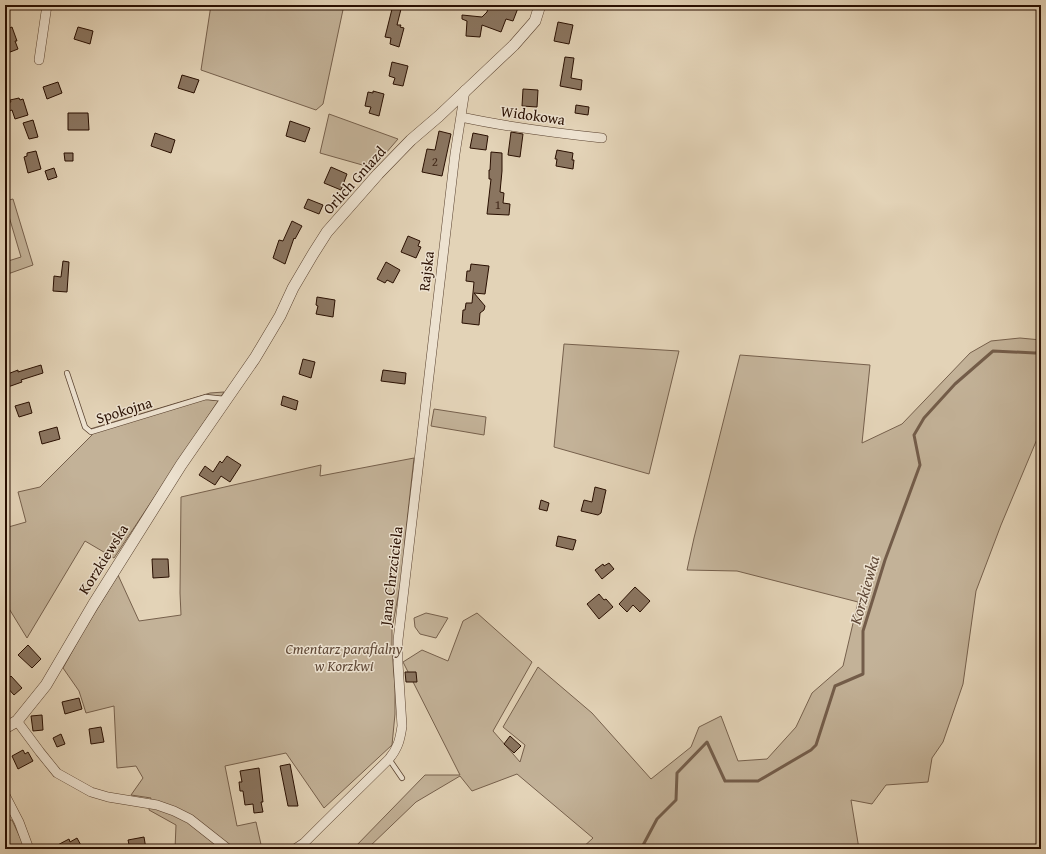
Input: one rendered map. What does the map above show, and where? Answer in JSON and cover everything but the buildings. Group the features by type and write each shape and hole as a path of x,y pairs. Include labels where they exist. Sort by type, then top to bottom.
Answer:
{"street":[{"path":"40,60 47,5"},
{"name":"Orlich Gniazd","path":"225,401 255,358 277,322 294,286 327,232 378,174 411,140 514,45 535,21 540,5"},
{"name":"Rajska","path":"419,455 453,168 465,90"},
{"name":"Widokowa","path":"461,117 522,128 602,138"},
{"name":"Korzkiewska","path":"5,728 17,721 46,685 93,604 157,502 225,401"},
{"name":"Jana Chrzciciela","path":"295,849 320,827 389,759 396,750 401,736 402,726 398,640 419,455"},
{"path":"17,721 57,772 91,792 108,797 157,805 174,811 190,819 228,849"},
{"path":"5,795 19,822 29,849"}],"lane":[{"name":"Spokojna","path":"67,373 85,427 91,432 206,397 225,401"},
{"path":"389,759 402,778"}],"green space":[{"path":"211,5 344,5 323,104 316,110 201,70"},
{"path":"329,114 398,139 373,168 320,153"},
{"path":"13,199 33,265 5,275 5,262 21,257 5,203 5,201"},
{"path":"1020,338 1041,340 1041,432 1001,525 976,591 963,684 943,742 932,758 928,782 886,785 872,804 851,800 859,849 581,849 593,838 517,774 472,791 460,776 416,802 367,849 353,849 425,775 460,775 403,662 422,650 448,661 463,621 477,613 532,662 493,731 520,762 525,745 503,727 538,667 592,713 651,779 691,747 699,727 721,716 738,761 767,759 796,727 812,693 843,666 858,602 737,571 687,570 740,355 870,365 862,443 902,424 970,353 991,341"},
{"path":"564,344 679,351 649,474 554,447"},
{"path":"224,392 114,558 85,541 27,638 5,602 5,528 26,522 18,492 40,487 92,435 90,429 210,393"},
{"path":"434,409 486,417 484,435 431,426"},
{"name":"Cmentarz parafialny w Korzkwi","path":"414,458 405,539 403,574 392,629 395,714 392,745 324,808 286,753 225,766 237,826 256,822 262,849 232,849 229,847 228,849 175,849 176,825 149,810 151,798 131,795 143,778 136,766 117,768 114,706 86,713 79,691 63,668 83,632 118,575 139,621 181,615 181,497 321,465 320,476"},
{"path":"426,613 448,618 436,638 420,634 415,627 414,618"},
{"path":"5,820 12,820 25,848 5,849"}],"waterway":[{"name":"Korzkiewka","path":"641,849 657,819 676,800 677,773 707,742 725,781 758,781 811,750 816,745 835,686 863,674 863,631 885,560 920,465 914,435 924,418 955,384 993,351 1041,352"},
{"name":"Korzkiewka","path":"5,845 8,849"}]}
